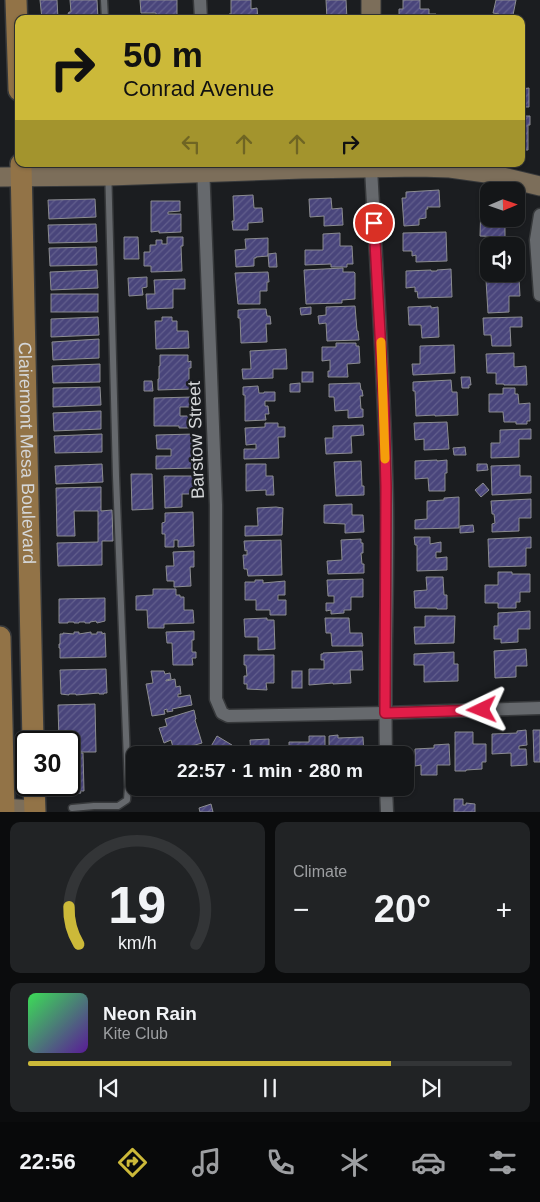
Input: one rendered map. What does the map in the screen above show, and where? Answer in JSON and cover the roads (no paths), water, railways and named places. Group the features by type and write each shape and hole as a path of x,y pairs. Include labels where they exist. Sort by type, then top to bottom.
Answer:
{"main road":[{"path":"16,0 16,15"},
{"name":"Clairemont Mesa Boulevard","path":"21,170 33,731"},
{"path":"0,636 3,809"},
{"path":"34,796 35,811"}],"street":[{"path":"200,0 201,15"},
{"path":"371,0 371,15"},
{"path":"0,177 21,170 302,169 348,167"},
{"path":"371,167 384,408 386,487 386,746"},
{"path":"419,167 450,168 486,173 540,186"},
{"name":"Barstow Street","path":"203,168 216,505 216,699 222,713 228,716 385,713"},
{"path":"540,215 536,240 540,295"},
{"path":"385,713 540,708"},
{"path":"386,796 387,812"},
{"path":"3,809 35,811"}],"lane":[{"path":"104,0 105,15"},
{"path":"72,808 118,806 127,800 128,787 116,476 109,170"}]}
